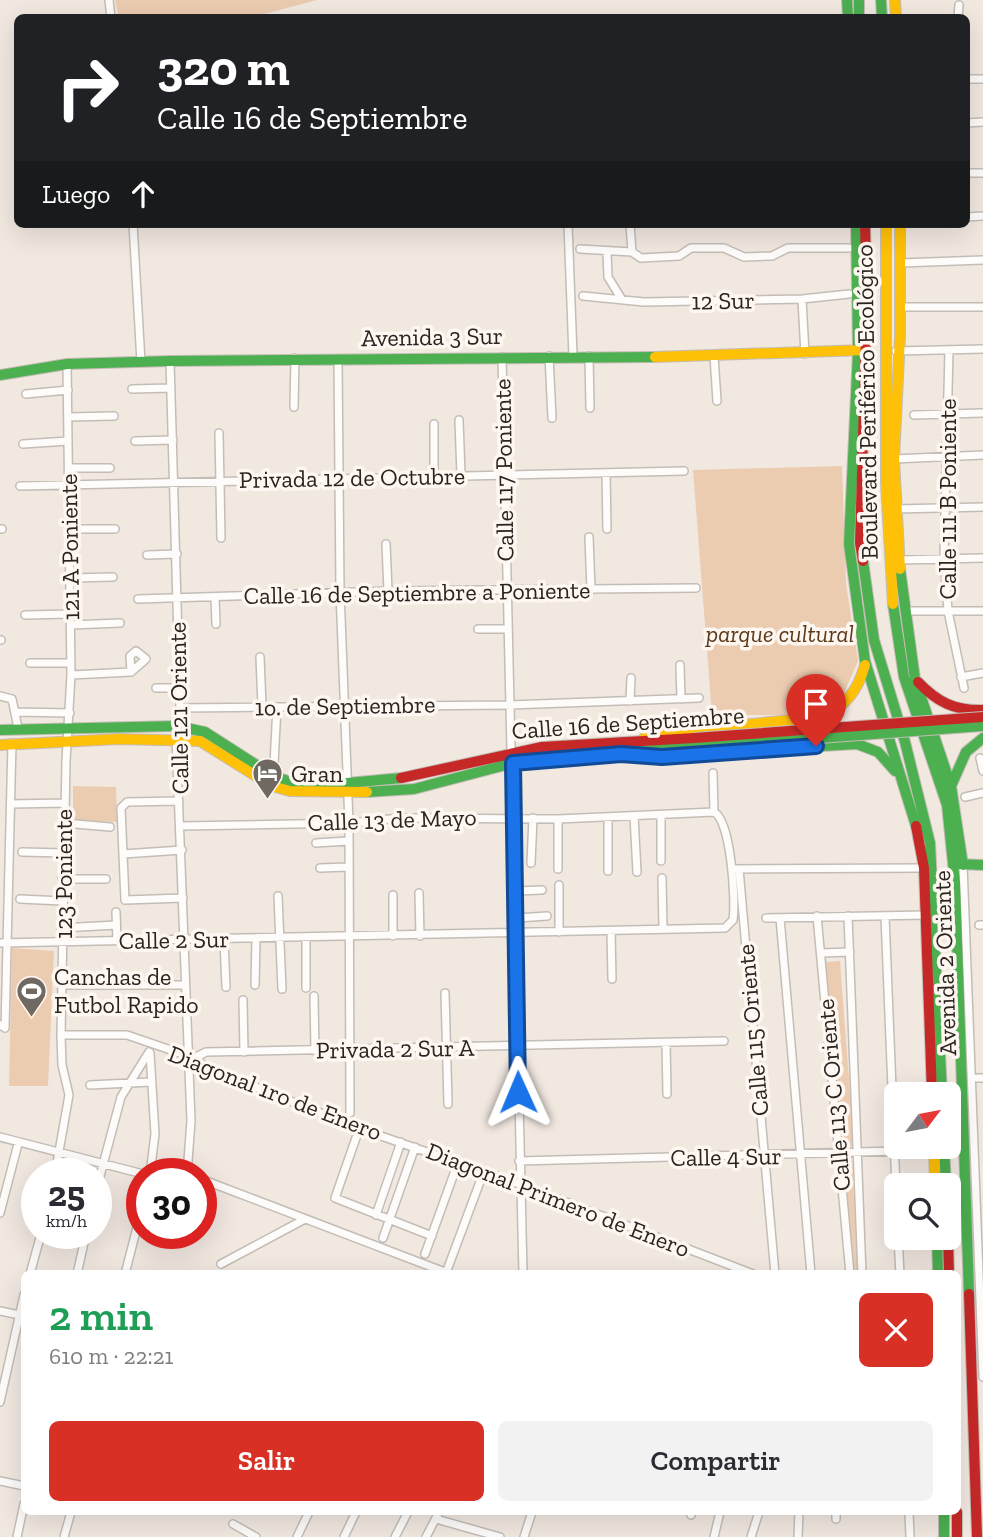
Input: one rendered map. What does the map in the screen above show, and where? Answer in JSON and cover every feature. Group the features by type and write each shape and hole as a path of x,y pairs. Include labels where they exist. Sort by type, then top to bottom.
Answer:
{"main road":[{"name":"Boulevard Periférico Ecológico","path":"856,228 862,350 849,544 865,661 902,783"},
{"name":"Boulevard Periférico Ecológico","path":"865,228 860,543 862,575 878,659 922,806 941,1082"},
{"name":"Boulevard Periférico Ecológico","path":"886,228 888,352 884,456 896,638 909,692 944,794 958,864 981,1510 977,1537"},
{"name":"Avenida 2 Oriente","path":"900,228 901,307 894,459 895,509 915,679 951,786 958,864"},
{"name":"Avenida 3 Sur","path":"0,375 67,364 170,361 714,356 862,350"},
{"path":"625,743 657,734 812,720 828,715 849,701 862,677 865,661"},
{"path":"915,679 944,706 965,712 983,710"},
{"name":"Calle 16 de Septiembre","path":"0,745 177,738 200,741 258,778 281,789 414,789 513,763 621,754 695,743 983,718"},
{"name":"Calle 16 de Septiembre","path":"0,730 177,726 205,732 275,777 292,782 348,788 412,777 513,751 983,726"},
{"path":"951,786 962,758 983,738"},
{"path":"621,754 662,757 857,744 884,756 902,783 912,808 928,868 926,915 932,1082"},
{"path":"958,864 983,865"},
{"path":"938,1250 939,1270"},
{"path":"948,1250 949,1270"},
{"path":"944,1515 944,1537"},
{"path":"957,1515 957,1537"}],"street":[{"path":"958,5 958,14"},
{"path":"133,228 141,362"},
{"path":"568,228 573,356"},
{"path":"630,228 632,252"},
{"path":"580,249 632,252 641,258 678,256 691,248 724,248 739,255 753,257 772,256 788,248 849,248"},
{"path":"607,251 608,277 621,298"},
{"path":"900,263 983,260"},
{"name":"12 Sur","path":"583,296 644,302 802,299 849,294"},
{"path":"802,299 805,354"},
{"path":"901,307 983,307"},
{"path":"888,352 983,349"},
{"name":"Calle 111 B Poniente","path":"949,350 948,508 944,558 948,611 964,688"},
{"path":"549,356 552,418"},
{"path":"589,356 590,408"},
{"path":"714,356 718,401"},
{"name":"Calle 117 Poniente","path":"502,357 506,589 517,918 519,1184 523,1270"},
{"path":"294,407 295,358"},
{"path":"338,359 340,592 349,822 348,936 352,1050 350,1113"},
{"name":"Calle 121 Oriente","path":"170,361 180,708 177,738 185,985 191,1057 189,1158"},
{"name":"121 A Poniente","path":"67,364 72,675 67,728"},
{"path":"132,389 171,388"},
{"path":"26,394 68,390"},
{"path":"914,415 983,413"},
{"path":"68,417 114,416"},
{"path":"459,420 461,475"},
{"path":"434,424 434,475"},
{"path":"219,433 221,538"},
{"path":"135,441 173,440"},
{"path":"23,444 68,441"},
{"path":"894,459 983,455"},
{"path":"69,468 110,468"},
{"name":"Privada 12 de Octubre","path":"20,486 684,471"},
{"path":"606,473 607,529"},
{"path":"895,509 983,507"},
{"path":"70,529 115,529"},
{"path":"589,537 591,590"},
{"path":"386,544 388,591"},
{"path":"147,555 177,554"},
{"path":"900,560 983,558"},
{"path":"70,578 113,577"},
{"name":"Calle 16 de Septiembre a Poniente","path":"138,599 388,591 696,588"},
{"path":"215,597 216,624"},
{"path":"905,611 983,611"},
{"path":"25,615 71,614"},
{"path":"71,625 120,623"},
{"path":"478,629 508,629"},
{"path":"260,657 262,707"},
{"path":"30,663 71,663"},
{"path":"680,665 681,699"},
{"path":"72,675 131,673"},
{"path":"961,677 983,673"},
{"path":"631,678 631,701"},
{"path":"156,688 179,688"},
{"path":"0,696 12,699 18,728"},
{"name":"1o. de Septiembre","path":"180,708 510,705 699,698"},
{"path":"274,764 277,707"},
{"path":"15,712 70,713"},
{"name":"123 Poniente","path":"59,1158 68,1103 61,1035 67,728"},
{"path":"3,1027 4,857 10,804 12,743"},
{"path":"980,758 983,771"},
{"path":"713,773 714,812"},
{"path":"0,793 10,794"},
{"path":"965,797 983,793"},
{"path":"180,801 123,804 123,854 125,900 183,898"},
{"path":"10,804 65,803"},
{"name":"Calle 13 de Mayo","path":"181,826 349,822 401,818 514,816 558,819 714,812"},
{"name":"Calle 115 Oriente","path":"714,812 724,823 735,869 775,1270"},
{"path":"661,815 661,861"},
{"path":"635,816 637,872"},
{"path":"0,817 9,818"},
{"path":"608,817 608,870"},
{"path":"531,863 533,818"},
{"path":"558,819 558,869"},
{"path":"64,823 110,827"},
{"path":"316,843 348,841"},
{"path":"123,854 181,850"},
{"path":"22,852 63,853"},
{"name":"Avenida 2 Oriente","path":"958,864 982,1274 983,1377"},
{"path":"320,868 348,867"},
{"path":"735,869 928,868"},
{"name":"Calle 2 Sur","path":"3,943 517,934 729,926 734,913 735,869"},
{"path":"662,878 663,929"},
{"path":"62,879 106,879"},
{"path":"559,885 559,932"},
{"path":"516,891 542,890"},
{"path":"419,893 420,936"},
{"path":"393,895 393,936"},
{"path":"278,896 282,989"},
{"path":"20,900 62,901"},
{"path":"116,912 117,940"},
{"path":"766,918 926,915"},
{"path":"517,918 547,916"},
{"name":"Calle 113 C Oriente","path":"817,916 850,1270"},
{"path":"848,916 862,1270"},
{"path":"885,916 892,1082"},
{"path":"780,918 811,1270"},
{"path":"61,928 117,925"},
{"path":"611,931 612,979"},
{"path":"306,938 306,988"},
{"path":"255,985 256,939"},
{"path":"224,940 226,987"},
{"path":"821,953 850,952"},
{"path":"62,985 185,985"},
{"path":"445,993 448,1104"},
{"path":"314,996 315,1051"},
{"path":"243,1000 244,1052"},
{"name":"Diagonal 1ro de Enero","path":"61,1035 127,1035 150,1049 191,1057 206,1067 289,1102 401,1142"},
{"name":"Privada 2 Sur A","path":"191,1057 206,1052 724,1041"},
{"path":"666,1043 667,1094"},
{"path":"150,1049 155,1134 152,1158"},
{"path":"104,1158 121,1097 150,1049"},
{"path":"90,1085 151,1082"},
{"path":"357,1135 335,1198 432,1236"},
{"path":"0,1137 18,1144 79,1158"},
{"path":"376,1215 401,1142"},
{"name":"Diagonal Primero de Enero","path":"401,1142 743,1270"},
{"path":"0,1213 18,1144"},
{"path":"974,1145 983,1144"},
{"path":"383,1238 415,1147"},
{"name":"Calle 4 Sur","path":"519,1161 884,1152"},
{"path":"425,1254 456,1168"},
{"path":"449,1270 484,1171"},
{"path":"217,1185 440,1270"},
{"path":"221,1264 306,1219"},
{"path":"31,1270 37,1249"},
{"path":"78,1270 83,1249"},
{"path":"126,1270 131,1249"},
{"path":"899,1250 900,1270"},
{"path":"0,1311 21,1315"},
{"path":"0,1402 21,1319"},
{"path":"0,1481 21,1485"},
{"path":"17,1537 22,1515"},
{"path":"64,1537 70,1515"},
{"path":"297,1537 308,1515"},
{"path":"344,1537 355,1515"},
{"path":"395,1537 406,1515"},
{"path":"426,1537 437,1515 500,1537"},
{"path":"527,1536 531,1515"},
{"path":"714,1537 719,1515"},
{"path":"751,1537 758,1515"},
{"path":"798,1537 799,1515"},
{"path":"909,1515 910,1537"},
{"path":"233,1524 256,1537"}],"green space":[{"path":"115,0 317,0 264,14 118,14"},
{"name":"parque cultural","path":"842,466 846,584 858,661 843,696 799,715 712,715 693,470"},
{"path":"73,786 116,787 117,822 73,820"},
{"name":"Canchas de Futbol Rapido","path":"12,948 54,951 48,1086 9,1086"},
{"path":"840,961 854,1146 843,1147 826,962"},
{"path":"842,1160 852,1160 858,1270 852,1270"}],"traffic: fast":[{"path":"847,0 848,14"},
{"path":"859,0 859,14"},
{"path":"881,0 882,14"},
{"path":"856,228 858,351 849,544 865,661 916,826"},
{"path":"0,375 67,364 170,361 655,357"},
{"path":"863,561 874,640 905,742 930,843 941,1082"},
{"path":"900,569 915,679 951,786 963,865"},
{"path":"893,604 904,677 947,805 955,883 969,1294"},
{"path":"0,730 177,726 205,732 275,777 292,782 347,783 401,778"},
{"path":"695,747 983,726"},
{"path":"951,786 966,752 983,738"},
{"path":"648,756 857,744 878,752 895,771"},
{"path":"367,792 414,789 513,763 545,758 695,747"},
{"path":"959,864 983,865"},
{"path":"945,1159 945,1173"},
{"path":"937,1250 938,1270"},
{"path":"944,1515 944,1537"}],"traffic: slow":[{"path":"895,0 896,14"},
{"path":"886,228 886,483 893,604"},
{"path":"900,228 900,336 894,459 900,569"},
{"path":"655,357 865,350"},
{"path":"644,738 679,731 822,717 838,708 850,696 865,665"},
{"path":"0,745 119,739 200,741 272,786 290,791 367,792"},
{"path":"934,1159 935,1173"}],"traffic: jam":[{"path":"863,561 860,543 867,299 865,228"},
{"path":"918,682 947,704 964,709 983,710"},
{"path":"694,738 983,717"},
{"path":"401,778 542,747 694,738"},
{"path":"916,826 924,868 932,1082"},
{"path":"948,1250 949,1270"},
{"path":"969,1294 977,1537"},
{"path":"957,1515 957,1537"}],"place":[{"name":"Gran","path":"268,801"},
{"name":"Canchas de Futbol Rapido","path":"31,1018"}],"route":[{"path":"518,1092 513,763 545,758 621,754 662,757 816,746"}]}
